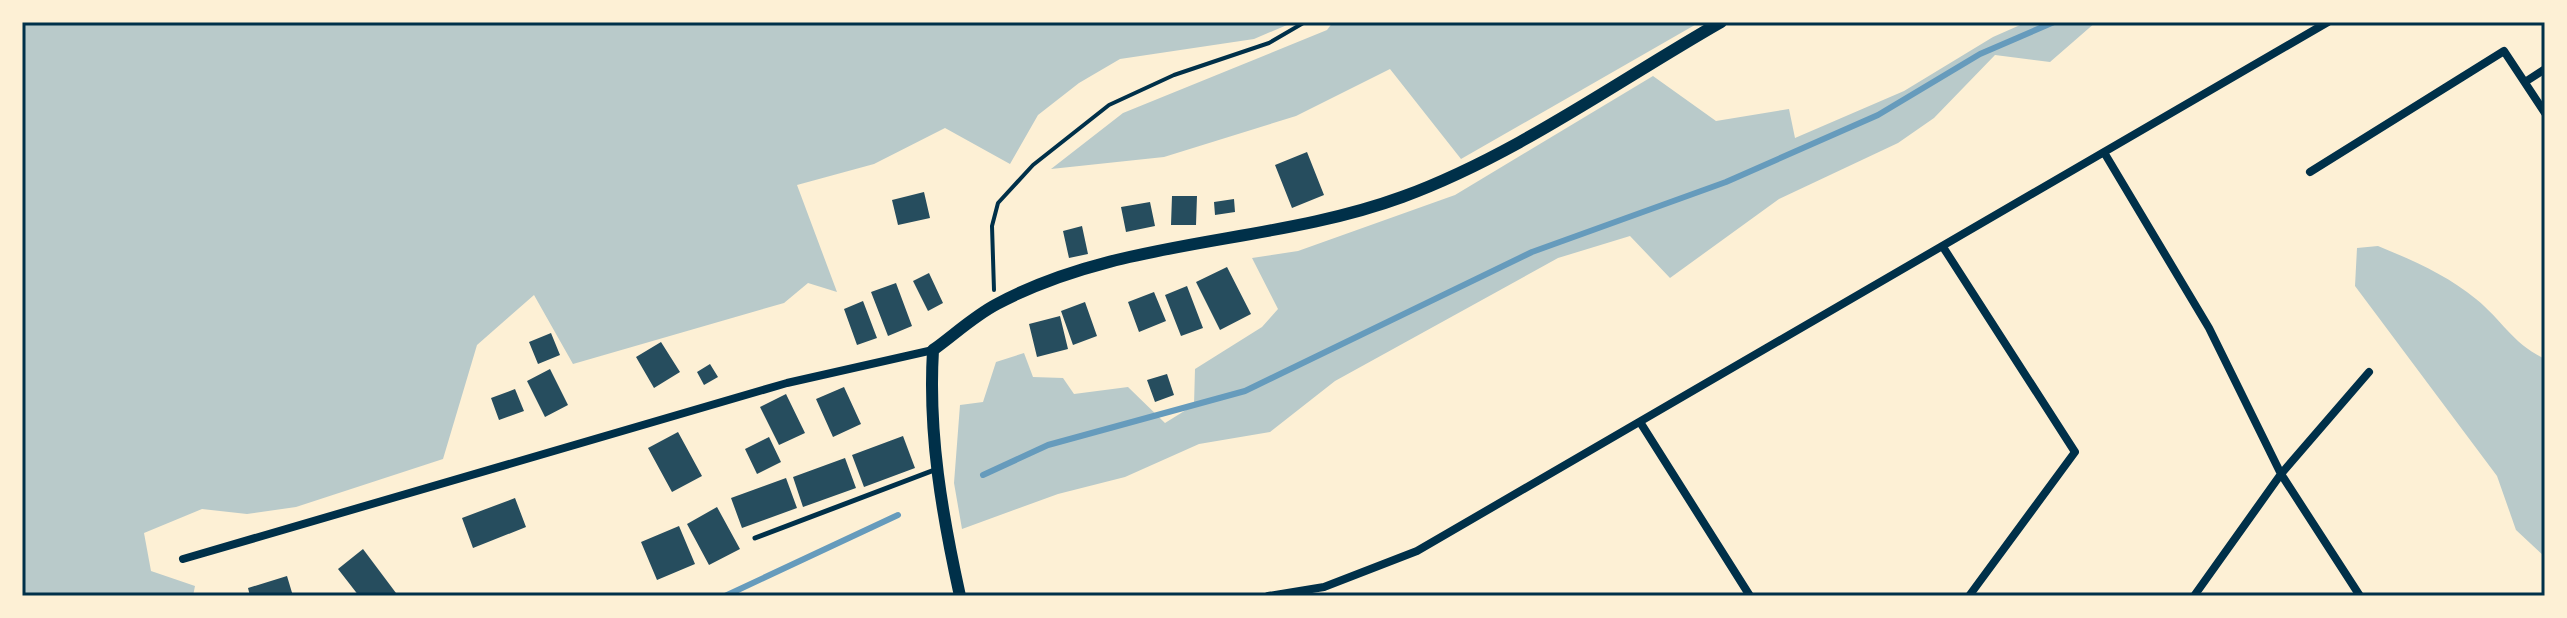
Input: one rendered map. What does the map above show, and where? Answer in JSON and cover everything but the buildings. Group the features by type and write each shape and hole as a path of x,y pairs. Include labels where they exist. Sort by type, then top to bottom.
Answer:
{"street":[{"path":"183,559 787,383 933,350 994,305 1060,278 1154,251 1346,214 1401,197 1451,176 1582,109 1721,22"},
{"path":"1268,596 1324,587 1417,551 2328,22"},
{"path":"2310,172 2504,51 2545,113"},
{"path":"2525,82 2545,69"},
{"path":"2105,154 2209,328 2281,474 2360,596"},
{"path":"1943,247 2075,452 1969,596"},
{"path":"933,350 931,387 938,496 960,596"},
{"path":"2194,596 2281,474 2369,372"},
{"path":"1640,422 1750,596"}],"lane":[{"path":"755,538 937,469"}],"path":[{"path":"994,305 992,226 998,203 1033,165 1109,105 1174,75 1269,43 1305,22"}],"shaded area":[{"path":"22,22 1294,22 1254,39 1120,59 1079,83 1038,115 1010,164 945,128 874,164 797,185 837,292 808,283 784,303 573,364 534,295 477,345 443,459 296,507 247,514 202,509 144,533 151,571 195,586 193,596 22,596"},
{"path":"1333,22 1700,22 1461,159 1390,69 1296,116 1164,157 1051,169 1123,113 1327,30"},
{"path":"2027,22 2096,22 2050,62 1995,55 1934,118 1898,143 1779,199 1670,278 1630,236 1558,258 1335,381 1270,432 1199,444 1125,477 1058,494 962,529 954,483 960,405 983,402 996,362 1024,353 1033,377 1063,378 1074,394 1128,387 1165,423 1194,405 1195,369 1262,327 1278,309 1252,258 1298,251 1455,195 1653,76 1716,121 1789,109 1795,138 1904,91 1993,37"},
{"path":"2378,246 2429,269 2465,290 2524,346 2545,359 2545,557 2516,530 2497,476 2355,286 2357,248"}],"waterway":[{"path":"983,475 1048,445 1245,391 1532,252 1726,182 1878,115 1980,54 2054,22"},
{"path":"725,596 898,515"}]}
